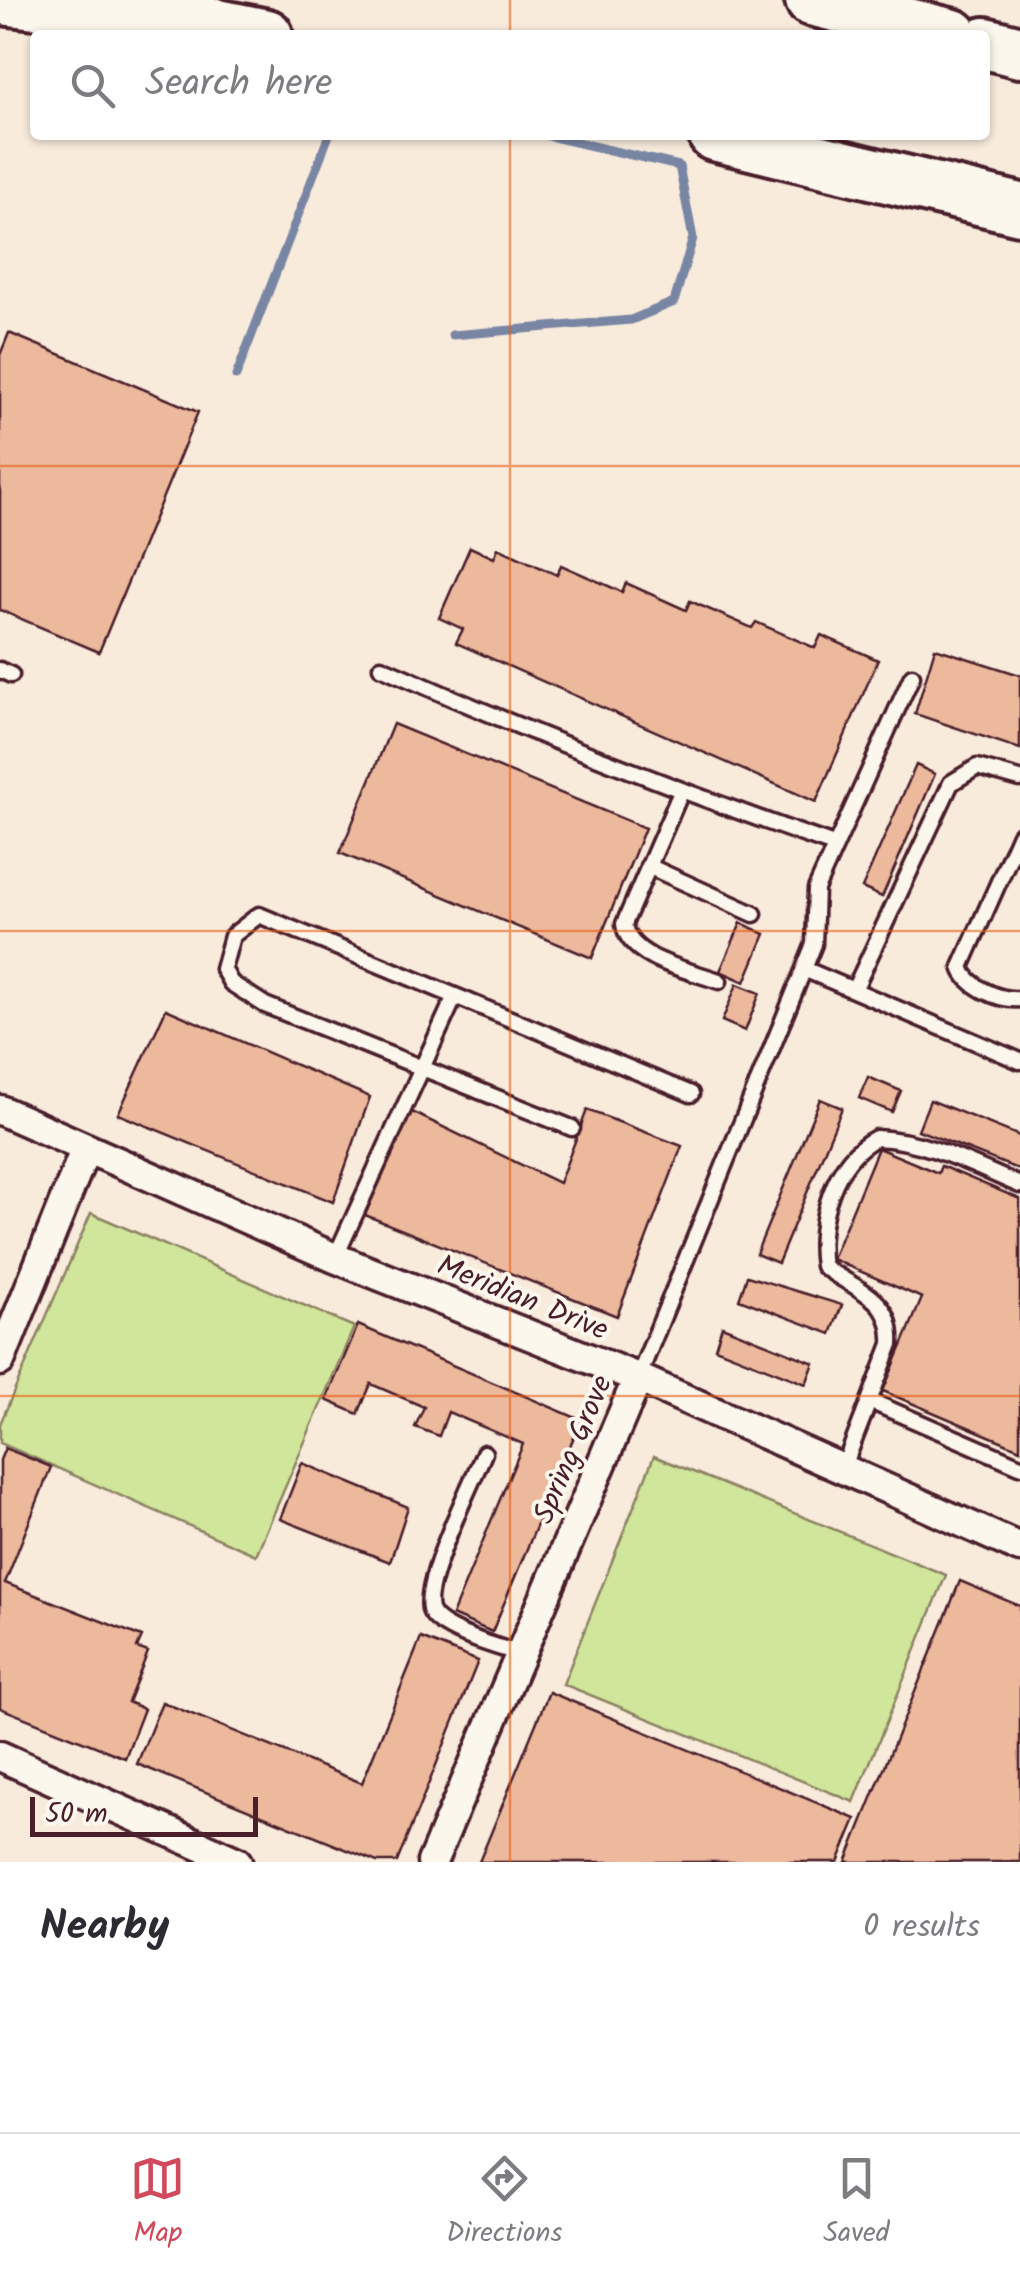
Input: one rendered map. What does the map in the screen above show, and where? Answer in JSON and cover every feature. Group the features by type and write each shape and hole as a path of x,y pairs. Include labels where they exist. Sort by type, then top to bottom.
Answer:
{"highway":[{"path":"9,0 212,23"},
{"path":"90,0 244,30"},
{"path":"812,0 933,30"},
{"path":"990,44 1020,52"},
{"path":"735,140 1020,209"}],"street":[{"name":"Meridian Drive","path":"0,1110 336,1258 638,1378 1020,1548"},
{"path":"0,1361 86,1148"},
{"name":"Spring Grove","path":"432,1862 638,1378"},
{"path":"0,1756 237,1862"}],"lane":[{"path":"381,667 514,726 680,792 834,845 912,676"},
{"path":"854,990 951,783 978,767 1020,779"},
{"path":"680,792 624,924 628,942 719,981"},
{"path":"1020,834 960,967 964,977 982,990 1020,1000"},
{"name":"Spring Grove","path":"638,1378 814,944 816,889 834,845"},
{"path":"648,866 754,914"},
{"path":"572,1128 248,996 223,969 227,946 244,923 259,915 692,1094"},
{"path":"804,970 1020,1061"},
{"path":"336,1258 455,996"},
{"path":"842,1469 891,1344 892,1325 888,1314 864,1288 844,1282 822,1266 818,1237 822,1216 856,1153 876,1138 904,1142 935,1149 1020,1185"},
{"path":"870,1402 1020,1466"},
{"path":"484,1453 430,1585 429,1609 434,1617 463,1634 520,1654"}],"green space":[{"path":"91,1213 354,1327 256,1555 0,1443 0,1424"},
{"path":"654,1456 946,1575 854,1802 563,1684"}],"building":[{"path":"9,333 198,412 99,652 0,610 0,355"},
{"path":"470,547 494,558 498,548 557,575 561,565 622,592 626,583 686,610 690,601 752,628 756,622 815,648 821,635 878,660 816,802 456,643 463,629 439,618"},
{"path":"935,648 1020,675 1020,749 915,714"},
{"path":"393,724 645,828 592,958 340,853"},
{"path":"916,765 935,774 882,897 862,888"},
{"path":"741,923 765,934 745,982 720,971"},
{"path":"737,984 760,993 745,1031 722,1021"},
{"path":"166,1009 370,1097 333,1202 118,1114"},
{"path":"868,1077 901,1091 892,1112 859,1098"},
{"path":"820,1099 842,1108 778,1263 756,1254"},
{"path":"930,1100 1020,1136 1020,1170 918,1130"},
{"path":"587,1110 682,1146 617,1316 365,1215 410,1111 559,1183"},
{"path":"878,1148 938,1173 941,1166 1020,1199 1020,1449 883,1391 922,1298 832,1259"},
{"path":"747,1276 842,1305 831,1334 739,1299"},
{"path":"358,1325 581,1420 492,1632 452,1615 523,1444 448,1412 439,1436 415,1427 424,1407 371,1384 358,1414 326,1400"},
{"path":"722,1326 814,1363 806,1384 715,1348"},
{"path":"5,1448 51,1467 5,1583 142,1637 137,1648 148,1652 128,1702 144,1709 125,1758 0,1708 0,1460"},
{"path":"302,1463 408,1507 390,1562 280,1519"},
{"path":"960,1581 1020,1606 1020,1862 846,1862"},
{"path":"421,1638 478,1661 397,1862 377,1862 137,1764 162,1702 362,1783"},
{"path":"549,1692 856,1819 838,1862 479,1862"}],"waterway":[{"path":"236,376 327,140"},
{"path":"452,335 631,320 674,302 693,238 679,166 567,140"}]}
